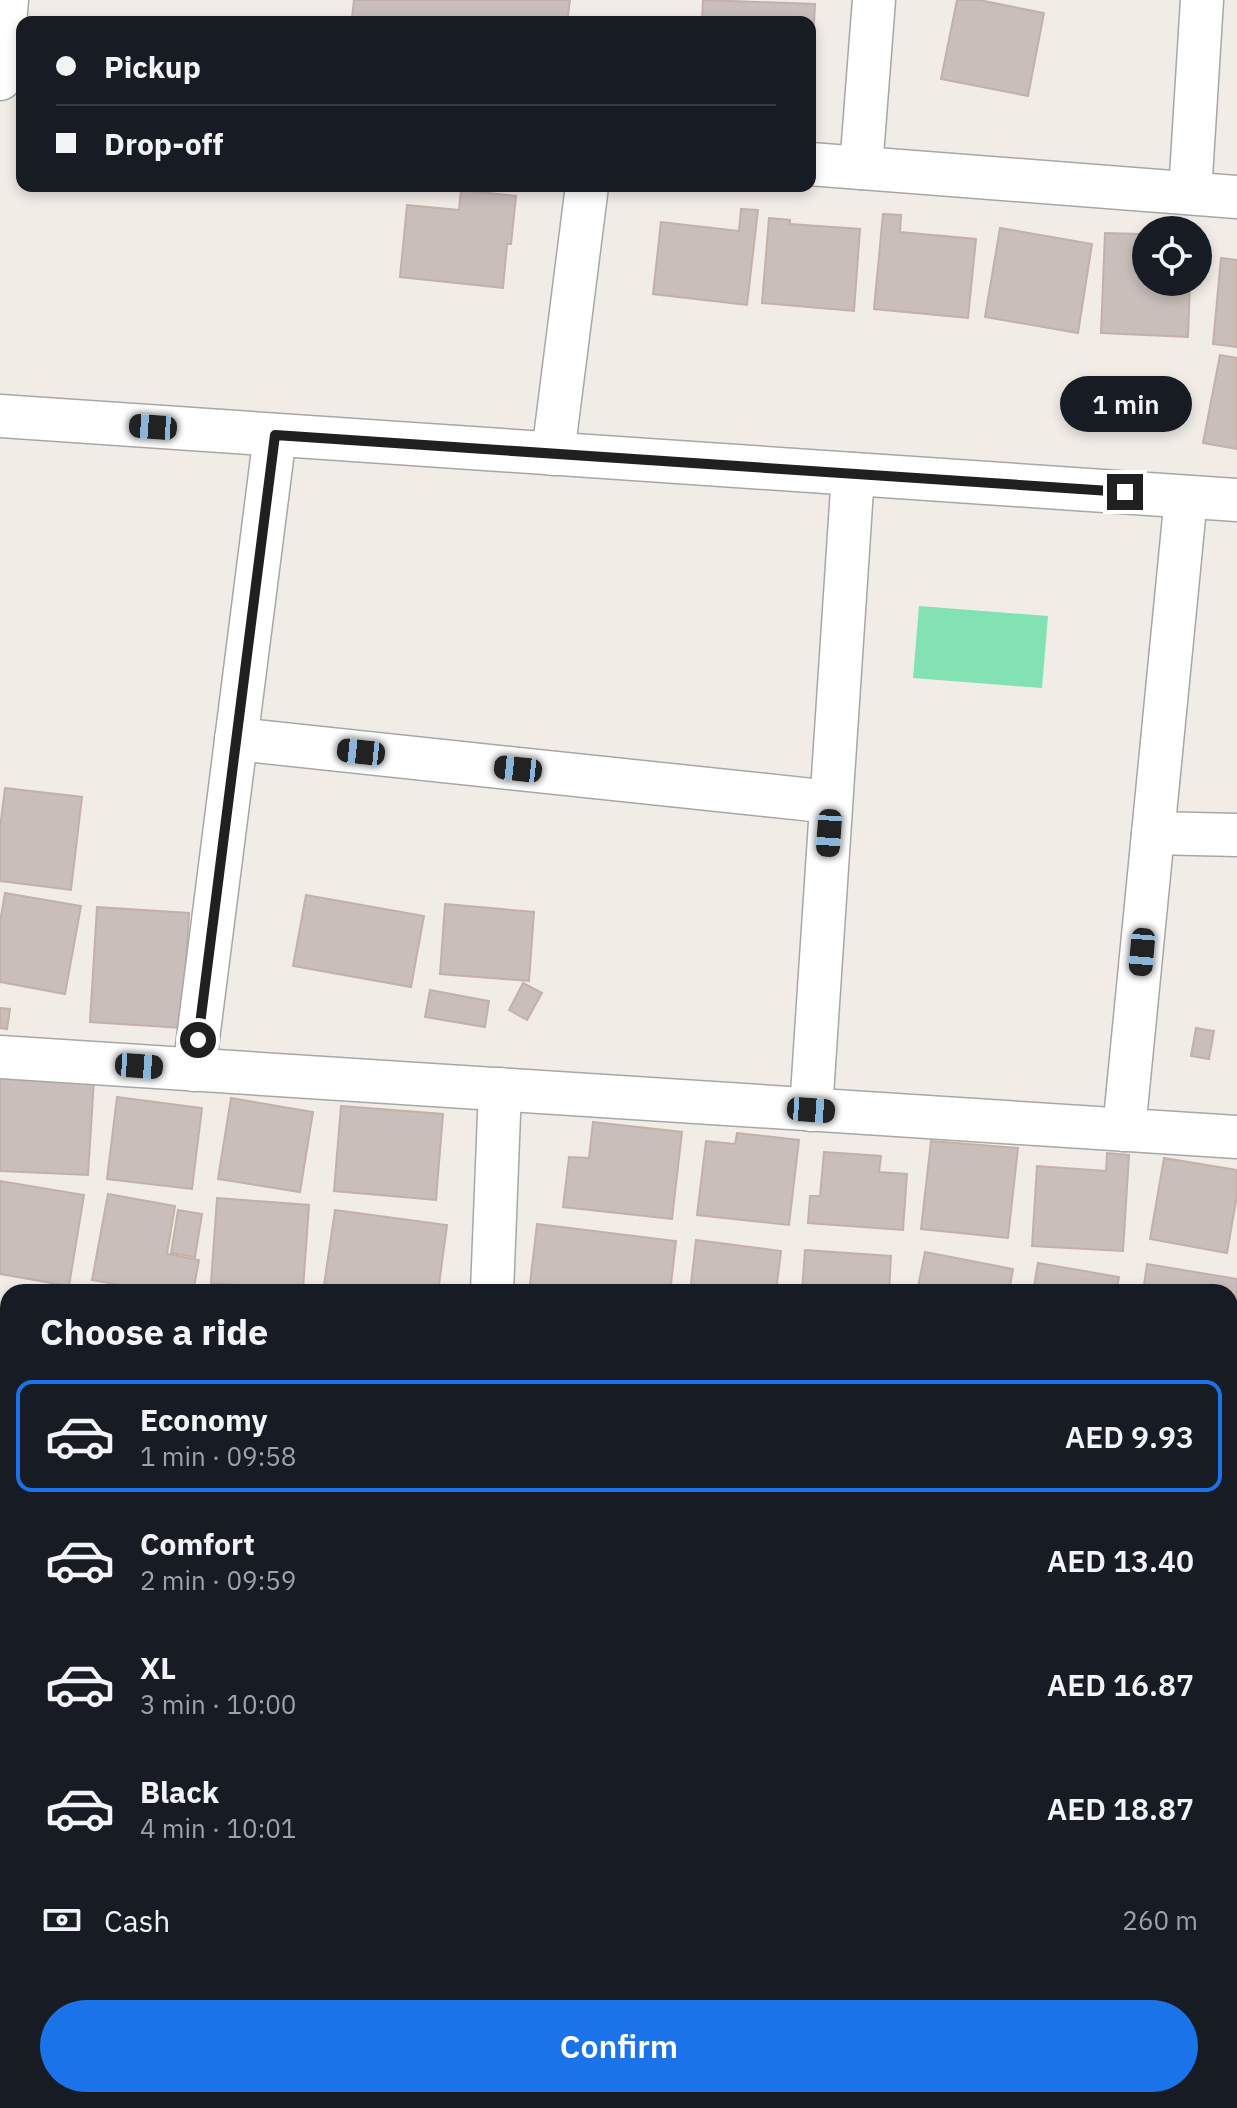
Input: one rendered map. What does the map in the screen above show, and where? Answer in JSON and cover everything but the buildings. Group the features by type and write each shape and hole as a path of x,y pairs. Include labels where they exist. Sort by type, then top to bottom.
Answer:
{"street":[{"path":"0,79 7,0"},
{"path":"861,168 874,0"},
{"path":"1190,193 1202,0"},
{"path":"816,164 1237,197"},
{"path":"553,454 586,192"},
{"path":"0,416 1237,500"},
{"path":"194,1070 275,435"},
{"path":"811,1110 853,474"},
{"path":"1124,1130 1186,497"},
{"path":"236,739 831,802"},
{"path":"1153,833 1237,835"},
{"path":"0,1057 1237,1137"},
{"path":"492,1284 500,1089"}],"green space":[{"path":"919,606 1048,616 1042,688 913,678"}],"route":[{"path":"198,1040 275,435 1125,492"}]}
